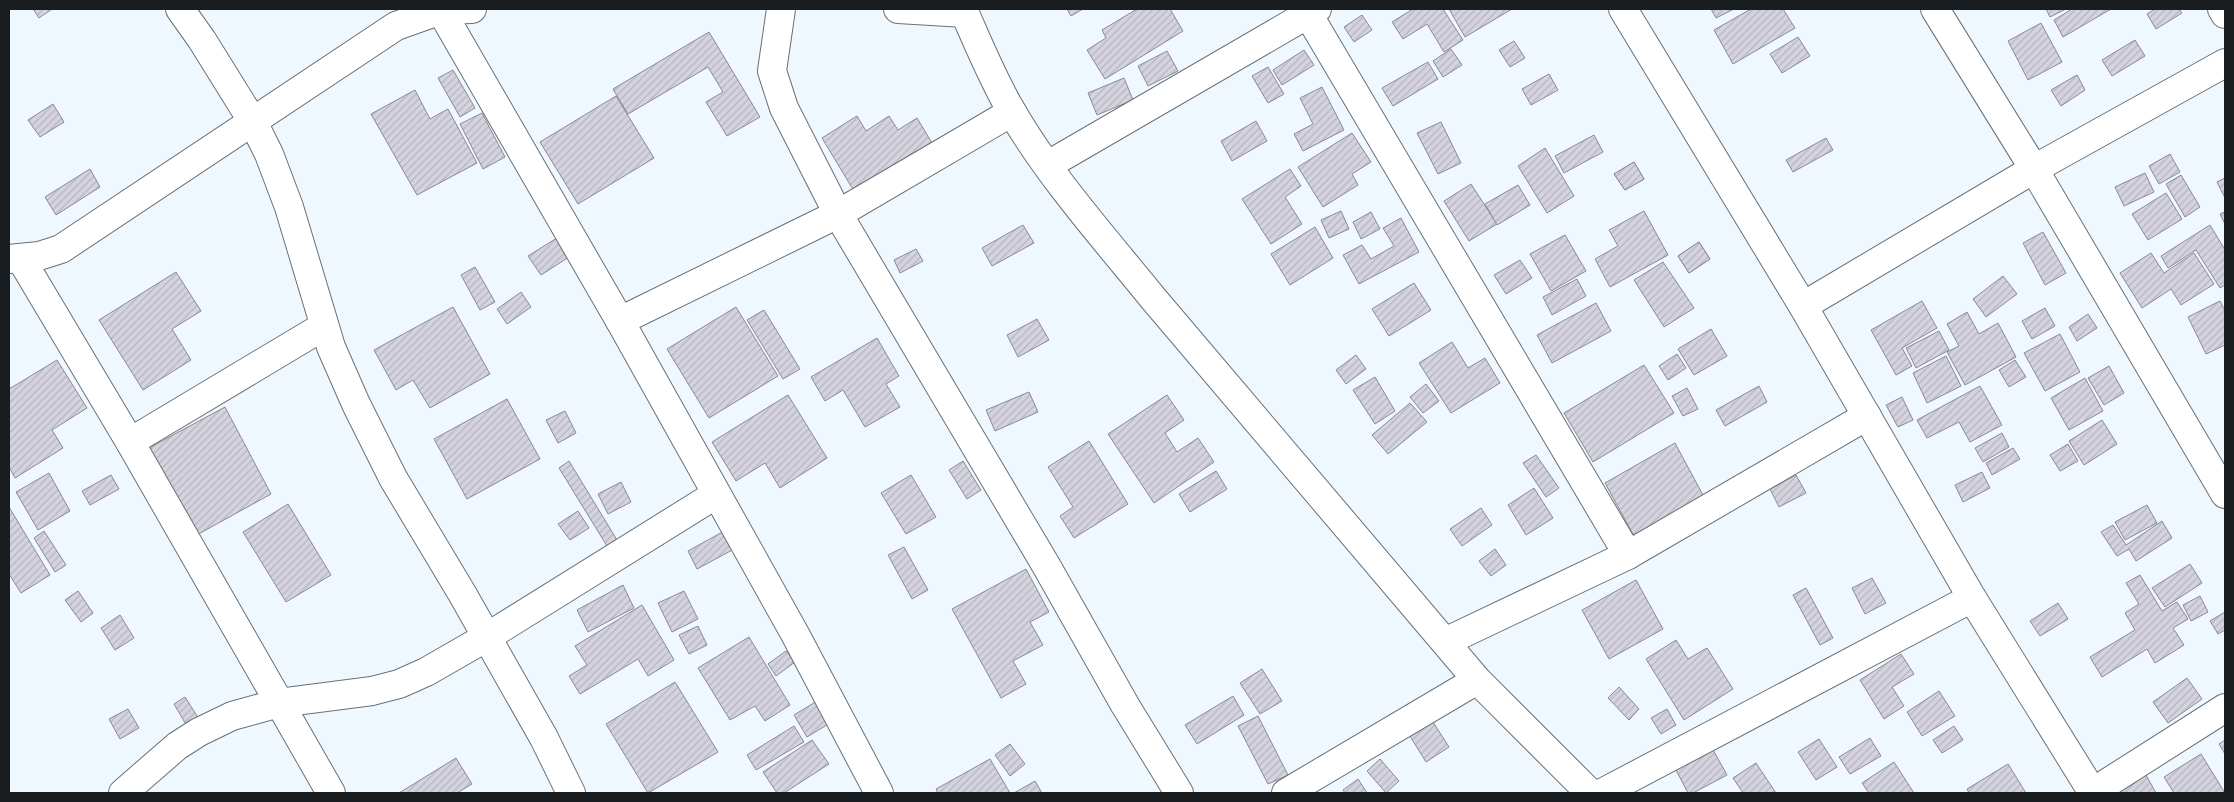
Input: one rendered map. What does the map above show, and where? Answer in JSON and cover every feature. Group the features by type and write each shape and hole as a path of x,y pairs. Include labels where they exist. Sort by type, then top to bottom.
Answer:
{"street":[{"path":"180,9 253,122 269,154 289,207 324,326 356,404 393,478 487,637 544,738 571,793"},
{"path":"331,793 130,442 15,259 39,256 61,249 396,26 441,10 472,9"},
{"path":"781,9 773,58 774,84 784,108 838,214 1048,567 1125,705 1180,793"},
{"path":"898,9 964,11 1012,112 1048,165 1152,297 1478,680 1590,793"},
{"path":"1622,9 1803,306 1972,598 2093,793 2225,708"},
{"path":"1935,9 2034,169 2225,494"},
{"path":"2222,9 2225,14"},
{"path":"441,10 620,321 795,634 879,793"},
{"path":"1048,165 1310,10 1628,555"},
{"path":"1803,306 2034,169 2225,63"},
{"path":"620,321 838,214 1012,112"},
{"path":"130,442 324,326"},
{"path":"1446,641 1628,555 1867,416"},
{"path":"124,793 178,746 199,732 232,716 279,703 372,691 399,684 426,672 487,637 716,495"},
{"path":"1602,793 1972,598"},
{"path":"1286,793 1478,680"}],"building":[{"path":"33,9 52,9 39,18"},
{"path":"1067,9 1083,9 1071,16"},
{"path":"1137,9 1170,9 1183,31 1105,79 1087,50 1106,38 1102,30"},
{"path":"1413,9 1443,9 1463,40 1444,52 1427,24 1403,39 1392,22"},
{"path":"1449,9 1512,9 1465,37"},
{"path":"1711,9 1734,9 1716,18"},
{"path":"1751,9 1783,9 1795,28 1733,64 1714,30"},
{"path":"2046,9 2066,9 2050,17"},
{"path":"2072,9 2111,9 2063,37 2054,20"},
{"path":"2155,9 2179,9 2182,13 2156,29 2147,14"},
{"path":"1362,15 1372,30 1354,42 1344,27"},
{"path":"2041,23 2062,62 2028,80 2008,41"},
{"path":"709,32 760,117 727,136 706,102 723,92 708,67 628,114 613,89"},
{"path":"1798,37 1810,56 1782,73 1770,54"},
{"path":"2135,40 2145,56 2112,76 2102,60"},
{"path":"1514,41 1525,58 1510,67 1499,50"},
{"path":"1451,49 1462,65 1443,77 1433,61"},
{"path":"1304,50 1314,65 1282,85 1273,70"},
{"path":"1167,51 1178,71 1148,86 1138,66"},
{"path":"1428,62 1438,79 1393,106 1382,88"},
{"path":"1268,67 1284,94 1268,103 1252,76"},
{"path":"453,70 475,108 460,117 438,78"},
{"path":"1549,74 1558,90 1531,105 1522,89"},
{"path":"2077,75 2085,90 2061,106 2051,90"},
{"path":"1124,78 1133,100 1097,115 1088,93"},
{"path":"1322,87 1344,130 1303,151 1294,134 1313,124 1300,98"},
{"path":"415,90 430,119 448,109 477,163 417,195 371,114"},
{"path":"616,96 654,158 578,204 540,142"},
{"path":"53,104 64,122 40,137 28,120"},
{"path":"482,113 505,157 483,169 460,124"},
{"path":"857,116 866,131 889,116 898,130 917,118 944,163 866,211 822,138"},
{"path":"1256,121 1267,141 1232,161 1221,141"},
{"path":"1441,122 1461,163 1438,174 1417,133"},
{"path":"1352,133 1371,162 1352,174 1358,185 1323,207 1298,167"},
{"path":"1594,135 1603,152 1564,173 1555,156"},
{"path":"1826,138 1833,150 1793,172 1786,160"},
{"path":"1545,148 1574,196 1547,213 1518,166"},
{"path":"2170,154 2180,172 2159,184 2149,166"},
{"path":"1634,162 1644,179 1625,190 1614,174"},
{"path":"1634,162 1644,179 1625,190 1614,174"},
{"path":"90,169 100,187 56,215 45,197"},
{"path":"1290,169 1301,186 1285,197 1302,224 1271,244 1242,199"},
{"path":"2145,173 2154,192 2124,206 2115,187"},
{"path":"2181,175 2200,207 2185,217 2166,184"},
{"path":"2225,178 2225,198 2217,182"},
{"path":"1471,184 1497,224 1469,241 1444,201"},
{"path":"1518,185 1530,205 1497,225 1485,204"},
{"path":"2166,193 2182,219 2148,240 2132,214"},
{"path":"1341,211 1349,229 1329,238 1321,220"},
{"path":"1644,211 1668,255 1610,287 1595,259 1618,246 1609,230"},
{"path":"1371,212 1380,229 1361,239 1353,222"},
{"path":"2225,212 2225,224 2220,214"},
{"path":"1401,218 1419,252 1359,284 1343,255 1362,245 1371,259 1394,246 1383,228"},
{"path":"1023,225 1034,243 992,266 982,248"},
{"path":"2210,225 2225,250 2225,285 2220,288 2196,250 2168,268 2161,256"},
{"path":"1315,227 1333,258 1290,285 1271,254"},
{"path":"2043,232 2066,273 2045,285 2023,243"},
{"path":"1565,235 1586,271 1551,291 1530,254"},
{"path":"560,236 572,255 541,275 528,256"},
{"path":"1699,242 1710,259 1689,273 1678,256"},
{"path":"1699,242 1710,259 1689,273 1678,256"},
{"path":"916,249 923,261 900,273 894,260"},
{"path":"2151,253 2164,273 2194,253 2214,284 2181,305 2171,289 2142,308 2120,273"},
{"path":"1520,260 1532,278 1506,294 1494,275"},
{"path":"1663,262 1694,308 1664,327 1634,280"},
{"path":"475,267 495,302 480,310 461,275"},
{"path":"176,272 201,311 172,329 191,360 143,390 99,320"},
{"path":"2003,276 2017,294 1986,317 1973,299"},
{"path":"1577,279 1586,296 1552,315 1543,297"},
{"path":"1414,283 1431,310 1389,336 1372,309"},
{"path":"521,292 531,307 507,324 497,309"},
{"path":"1922,301 1937,328 1902,348 1912,366 1896,375 1871,330"},
{"path":"2220,301 2225,311 2225,345 2206,354 2188,317"},
{"path":"1596,303 1611,331 1552,363 1537,335"},
{"path":"453,307 490,374 430,408 413,380 396,390 374,350"},
{"path":"736,307 778,376 709,418 667,349"},
{"path":"2045,308 2055,326 2032,339 2022,321"},
{"path":"764,310 800,369 783,379 747,320"},
{"path":"1967,312 1979,334 1998,323 2016,357 1965,385 1947,352 1959,346 1947,324"},
{"path":"2088,314 2097,328 2077,341 2069,327"},
{"path":"1037,319 1049,340 1018,357 1007,335"},
{"path":"1711,329 1727,356 1694,375 1678,349"},
{"path":"1939,331 1949,350 1916,368 1906,348"},
{"path":"2060,334 2080,372 2045,391 2024,353"},
{"path":"877,338 899,376 886,384 900,407 865,427 843,390 825,401 811,377"},
{"path":"1452,342 1468,368 1485,358 1500,383 1451,413 1419,363"},
{"path":"1677,354 1686,368 1668,380 1659,366"},
{"path":"1356,355 1366,369 1346,384 1336,370"},
{"path":"1946,356 1961,386 1927,403 1913,373"},
{"path":"57,360 87,408 52,430 63,448 15,478 9,467 9,389"},
{"path":"2015,360 2026,377 2009,387 1999,370"},
{"path":"1644,365 1674,413 1593,462 1564,413"},
{"path":"2109,366 2124,393 2104,405 2088,378"},
{"path":"1375,377 1395,411 1375,424 1353,390"},
{"path":"2085,378 2103,411 2069,430 2051,398"},
{"path":"1426,384 1439,401 1423,413 1410,397"},
{"path":"1759,386 1767,402 1725,426 1716,410"},
{"path":"1980,386 2002,425 1970,442 1959,422 1927,438 1917,420"},
{"path":"1687,388 1698,409 1683,416 1672,396"},
{"path":"1029,392 1038,412 995,431 986,410"},
{"path":"788,395 827,458 780,488 765,463 736,481 712,442"},
{"path":"1167,395 1184,420 1165,433 1177,452 1198,438 1214,462 1154,503 1108,434"},
{"path":"1902,397 1913,420 1898,427 1886,405"},
{"path":"507,399 540,459 467,499 434,439"},
{"path":"1410,403 1427,422 1388,454 1372,435"},
{"path":"225,407 271,494 195,536 147,449"},
{"path":"565,411 576,433 558,443 546,420"},
{"path":"2102,420 2117,444 2084,465 2069,441"},
{"path":"2002,433 2009,447 1983,462 1975,448"},
{"path":"1089,441 1128,504 1074,538 1060,516 1073,507 1048,467"},
{"path":"1675,443 1704,497 1634,536 1605,483"},
{"path":"2068,444 2078,461 2060,471 2050,455"},
{"path":"2013,448 2020,459 1992,475 1986,463"},
{"path":"1536,455 1559,488 1546,497 1523,463"},
{"path":"569,461 617,540 607,546 559,468"},
{"path":"963,461 981,490 967,499 949,470"},
{"path":"1216,471 1227,489 1190,512 1179,494"},
{"path":"1982,472 1990,488 1963,502 1955,485"},
{"path":"49,473 70,511 38,530 16,492"},
{"path":"111,475 119,489 90,505 82,491"},
{"path":"911,475 936,517 906,534 881,493"},
{"path":"1796,475 1806,493 1779,507 1770,489"},
{"path":"621,482 631,502 608,514 598,494"},
{"path":"1534,488 1553,518 1526,535 1508,505"},
{"path":"288,504 331,575 286,602 243,532"},
{"path":"2147,505 2157,523 2125,540 2115,522"},
{"path":"9,507 50,575 21,593 9,574"},
{"path":"1481,508 1492,525 1462,546 1450,529"},
{"path":"578,511 589,528 570,540 558,524"},
{"path":"2162,521 2172,538 2136,561 2129,549 2117,556 2101,532 2113,525 2126,545"},
{"path":"726,530 736,548 697,569 688,551"},
{"path":"44,531 66,565 55,572 34,538"},
{"path":"904,547 928,590 912,599 888,555"},
{"path":"1495,549 1506,565 1491,576 1479,561"},
{"path":"2190,564 2202,583 2165,607 2152,588"},
{"path":"1026,569 1049,612 1030,622 1043,645 1013,661 1026,684 1001,698 952,609"},
{"path":"2140,575 2162,611 2177,602 2188,619 2173,628 2184,645 2155,663 2147,649 2102,677 2090,657 2135,630 2125,613 2139,604 2126,583"},
{"path":"1872,578 1886,603 1865,614 1852,588"},
{"path":"1636,580 1663,629 1609,659 1582,610"},
{"path":"623,585 634,608 588,632 577,610"},
{"path":"1806,588 1833,638 1820,645 1793,595"},
{"path":"78,591 93,613 81,622 65,600"},
{"path":"684,591 698,619 672,632 658,603"},
{"path":"2200,596 2208,612 2191,621 2183,605"},
{"path":"2058,603 2068,619 2040,636 2030,621"},
{"path":"642,605 674,660 648,676 638,659 580,694 569,676 587,665 575,646"},
{"path":"2225,612 2225,630 2218,634 2210,621"},
{"path":"120,615 134,638 115,650 101,628"},
{"path":"698,626 707,645 689,654 679,635"},
{"path":"749,637 790,705 765,721 755,706 730,720 698,668"},
{"path":"1676,640 1688,659 1707,648 1733,689 1684,720 1646,659"},
{"path":"786,651 795,662 776,676 768,664"},
{"path":"1901,654 1914,674 1892,687 1904,706 1884,719 1860,680"},
{"path":"1262,669 1282,701 1260,714 1240,683"},
{"path":"2187,678 2202,699 2168,723 2153,702"},
{"path":"675,682 718,752 648,793 606,724"},
{"path":"1619,687 1639,709 1629,720 1608,698"},
{"path":"1939,691 1955,716 1922,736 1907,712"},
{"path":"1233,696 1244,715 1197,744 1185,725"},
{"path":"185,697 199,719 187,726 174,704"},
{"path":"822,698 835,720 807,737 794,715"},
{"path":"128,709 139,728 120,739 109,719"},
{"path":"1667,709 1676,725 1661,734 1651,718"},
{"path":"1258,716 1288,775 1268,784 1238,726"},
{"path":"1431,719 1449,747 1426,762 1408,733"},
{"path":"794,726 804,742 756,770 747,755"},
{"path":"1954,726 1963,740 1942,753 1933,740"},
{"path":"1870,738 1881,756 1850,774 1839,757"},
{"path":"1819,739 1837,767 1816,780 1798,752"},
{"path":"812,740 829,764 784,793 777,793 763,772"},
{"path":"2225,740 2225,754 2219,744"},
{"path":"1010,744 1025,764 1010,776 995,755"},
{"path":"1712,748 1727,775 1693,793 1688,793 1675,768"},
{"path":"2201,754 2225,793 2174,793 2164,777"},
{"path":"456,758 472,784 457,793 399,793"},
{"path":"990,759 1010,793 938,793 936,789"},
{"path":"1380,759 1399,781 1386,793 1367,771"},
{"path":"1894,762 1914,793 1869,793 1862,783"},
{"path":"1756,763 1776,793 1743,793 1733,778"},
{"path":"2008,764 2026,793 1969,793 1967,789"},
{"path":"2146,775 2156,793 2117,792"},
{"path":"1358,779 1367,793 1345,793 1343,790"},
{"path":"1035,781 1042,793 1014,793"}]}
